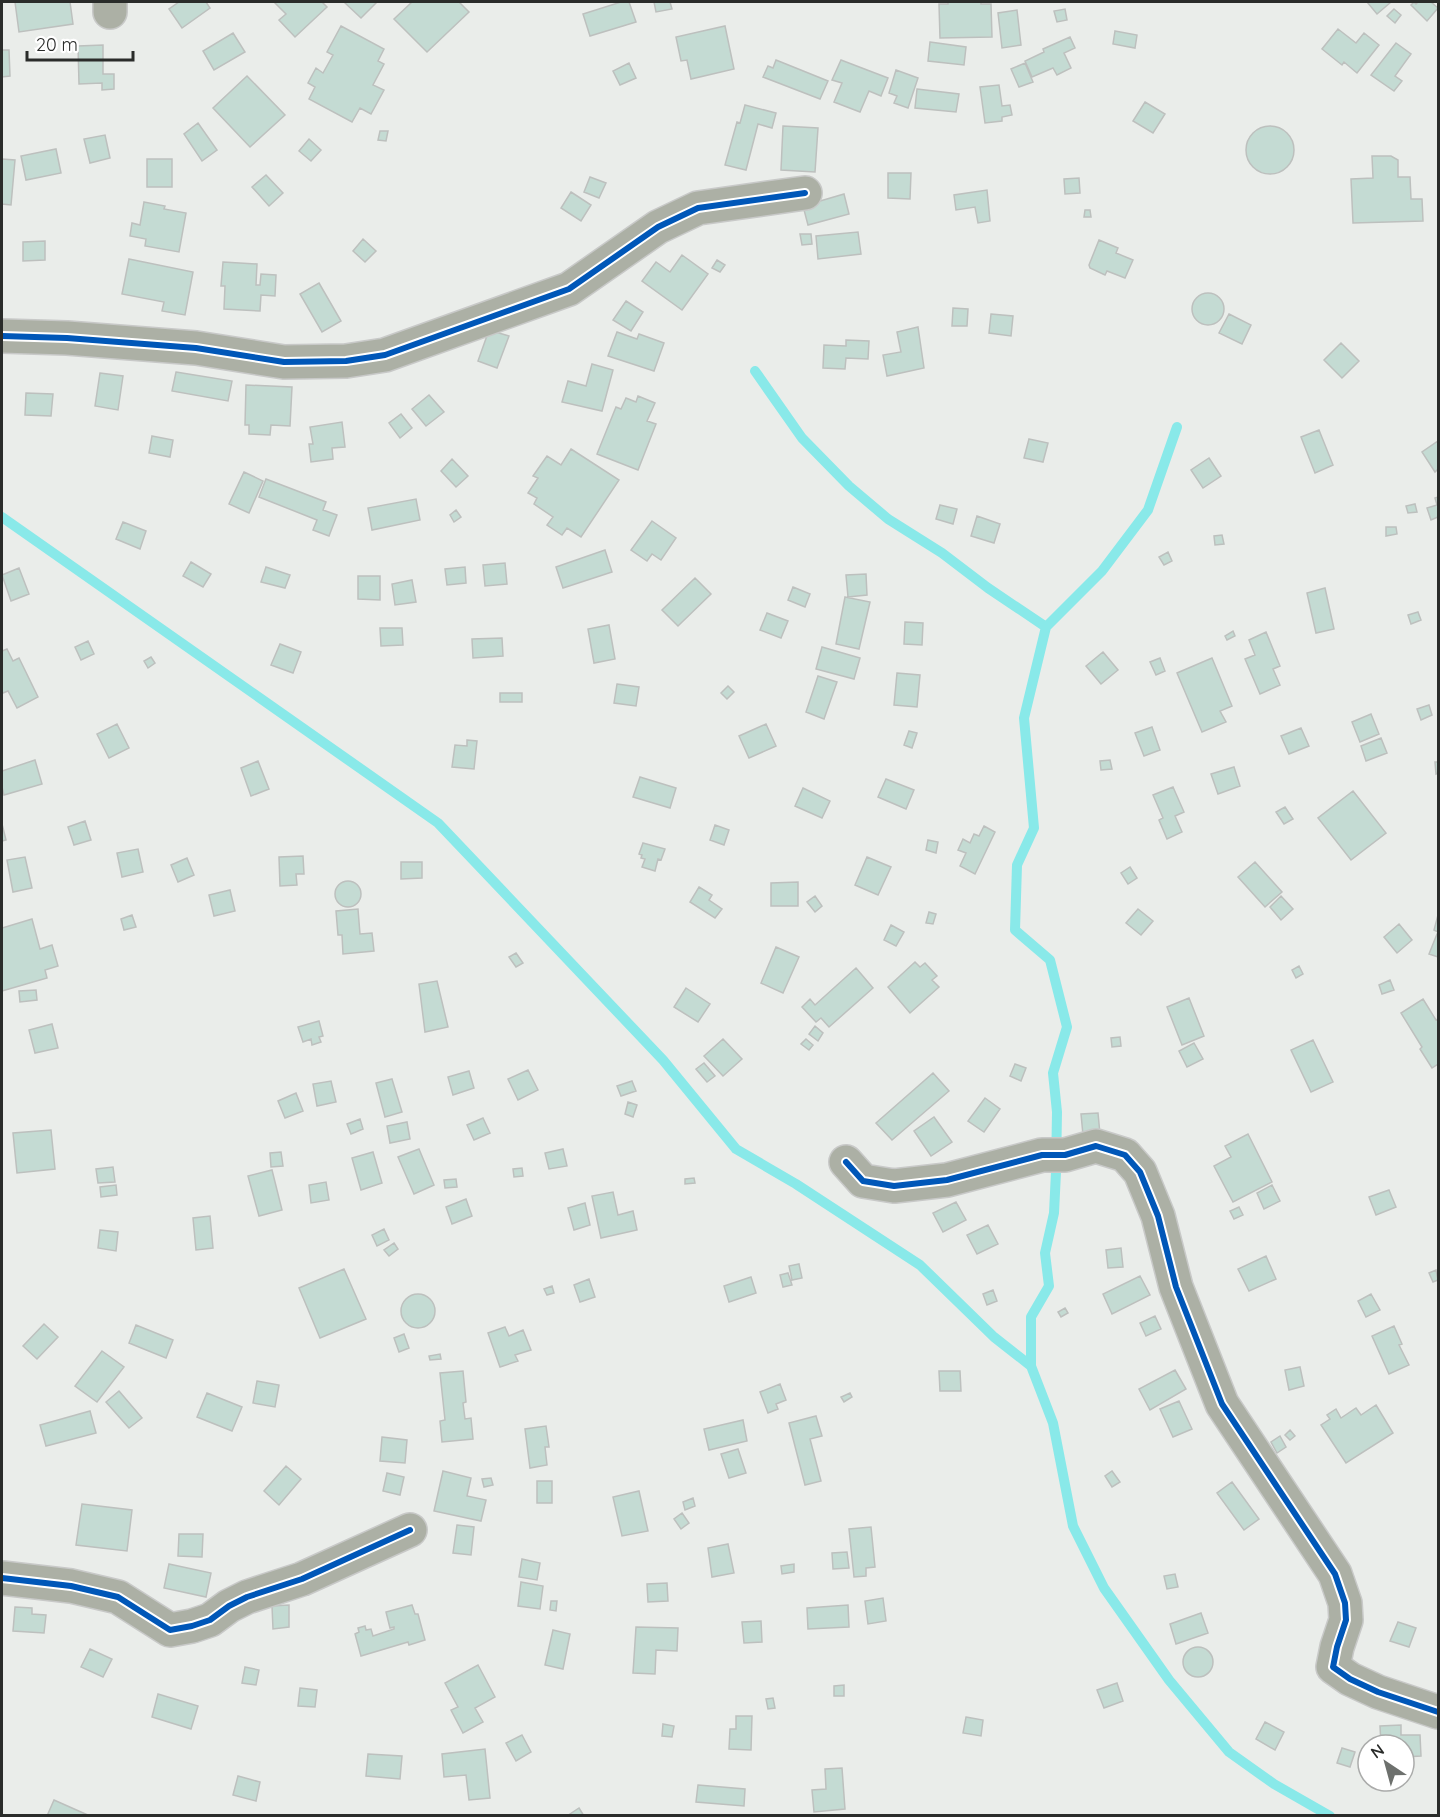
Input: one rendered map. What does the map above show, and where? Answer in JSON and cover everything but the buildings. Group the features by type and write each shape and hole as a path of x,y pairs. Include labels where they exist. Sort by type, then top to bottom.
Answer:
{"street":[{"path":"2,336 67,338 196,348 284,362 346,362 385,355 569,289 658,227 698,208 805,193"},
{"path":"846,1162 864,1181 894,1186 947,1180 1096,1146 1125,1155 1140,1172 1158,1216 1176,1287 1222,1404 1335,1574 1345,1603 1346,1620 1336,1647 1332,1667 1350,1679 1378,1692 1438,1712"},
{"path":"2,1578 72,1586 118,1597 170,1630 210,1620 229,1606 247,1597 302,1579 410,1530"}],"waterway":[{"path":"755,371 802,438 849,486 888,519 942,553 988,588 1046,627"},
{"path":"1177,427 1148,510 1102,571 1046,627 1024,718 1034,828 1017,865 1015,930 1050,960 1067,1027 1053,1073 1057,1112 1056,1172 1054,1213 1045,1253 1049,1286 1031,1317 1031,1366 1053,1423 1073,1526 1104,1588 1169,1680 1229,1752 1274,1784 1330,1816"},
{"path":"2,517 438,823 663,1060 736,1149 796,1184 920,1265 994,1337 1031,1366"}],"cycle path":[{"path":"2,336 67,338 196,348 284,362 346,361 385,355 569,289 658,227 698,208 805,193"},
{"path":"846,1162 863,1181 894,1186 947,1180 1042,1155 1065,1155 1096,1146 1125,1155 1140,1172 1158,1216 1176,1287 1222,1404 1335,1574 1345,1603 1346,1620 1333,1667 1350,1679 1378,1692 1438,1712"},
{"path":"2,1578 71,1586 118,1597 170,1630 210,1620 229,1606 247,1597 302,1579 410,1530"}]}
